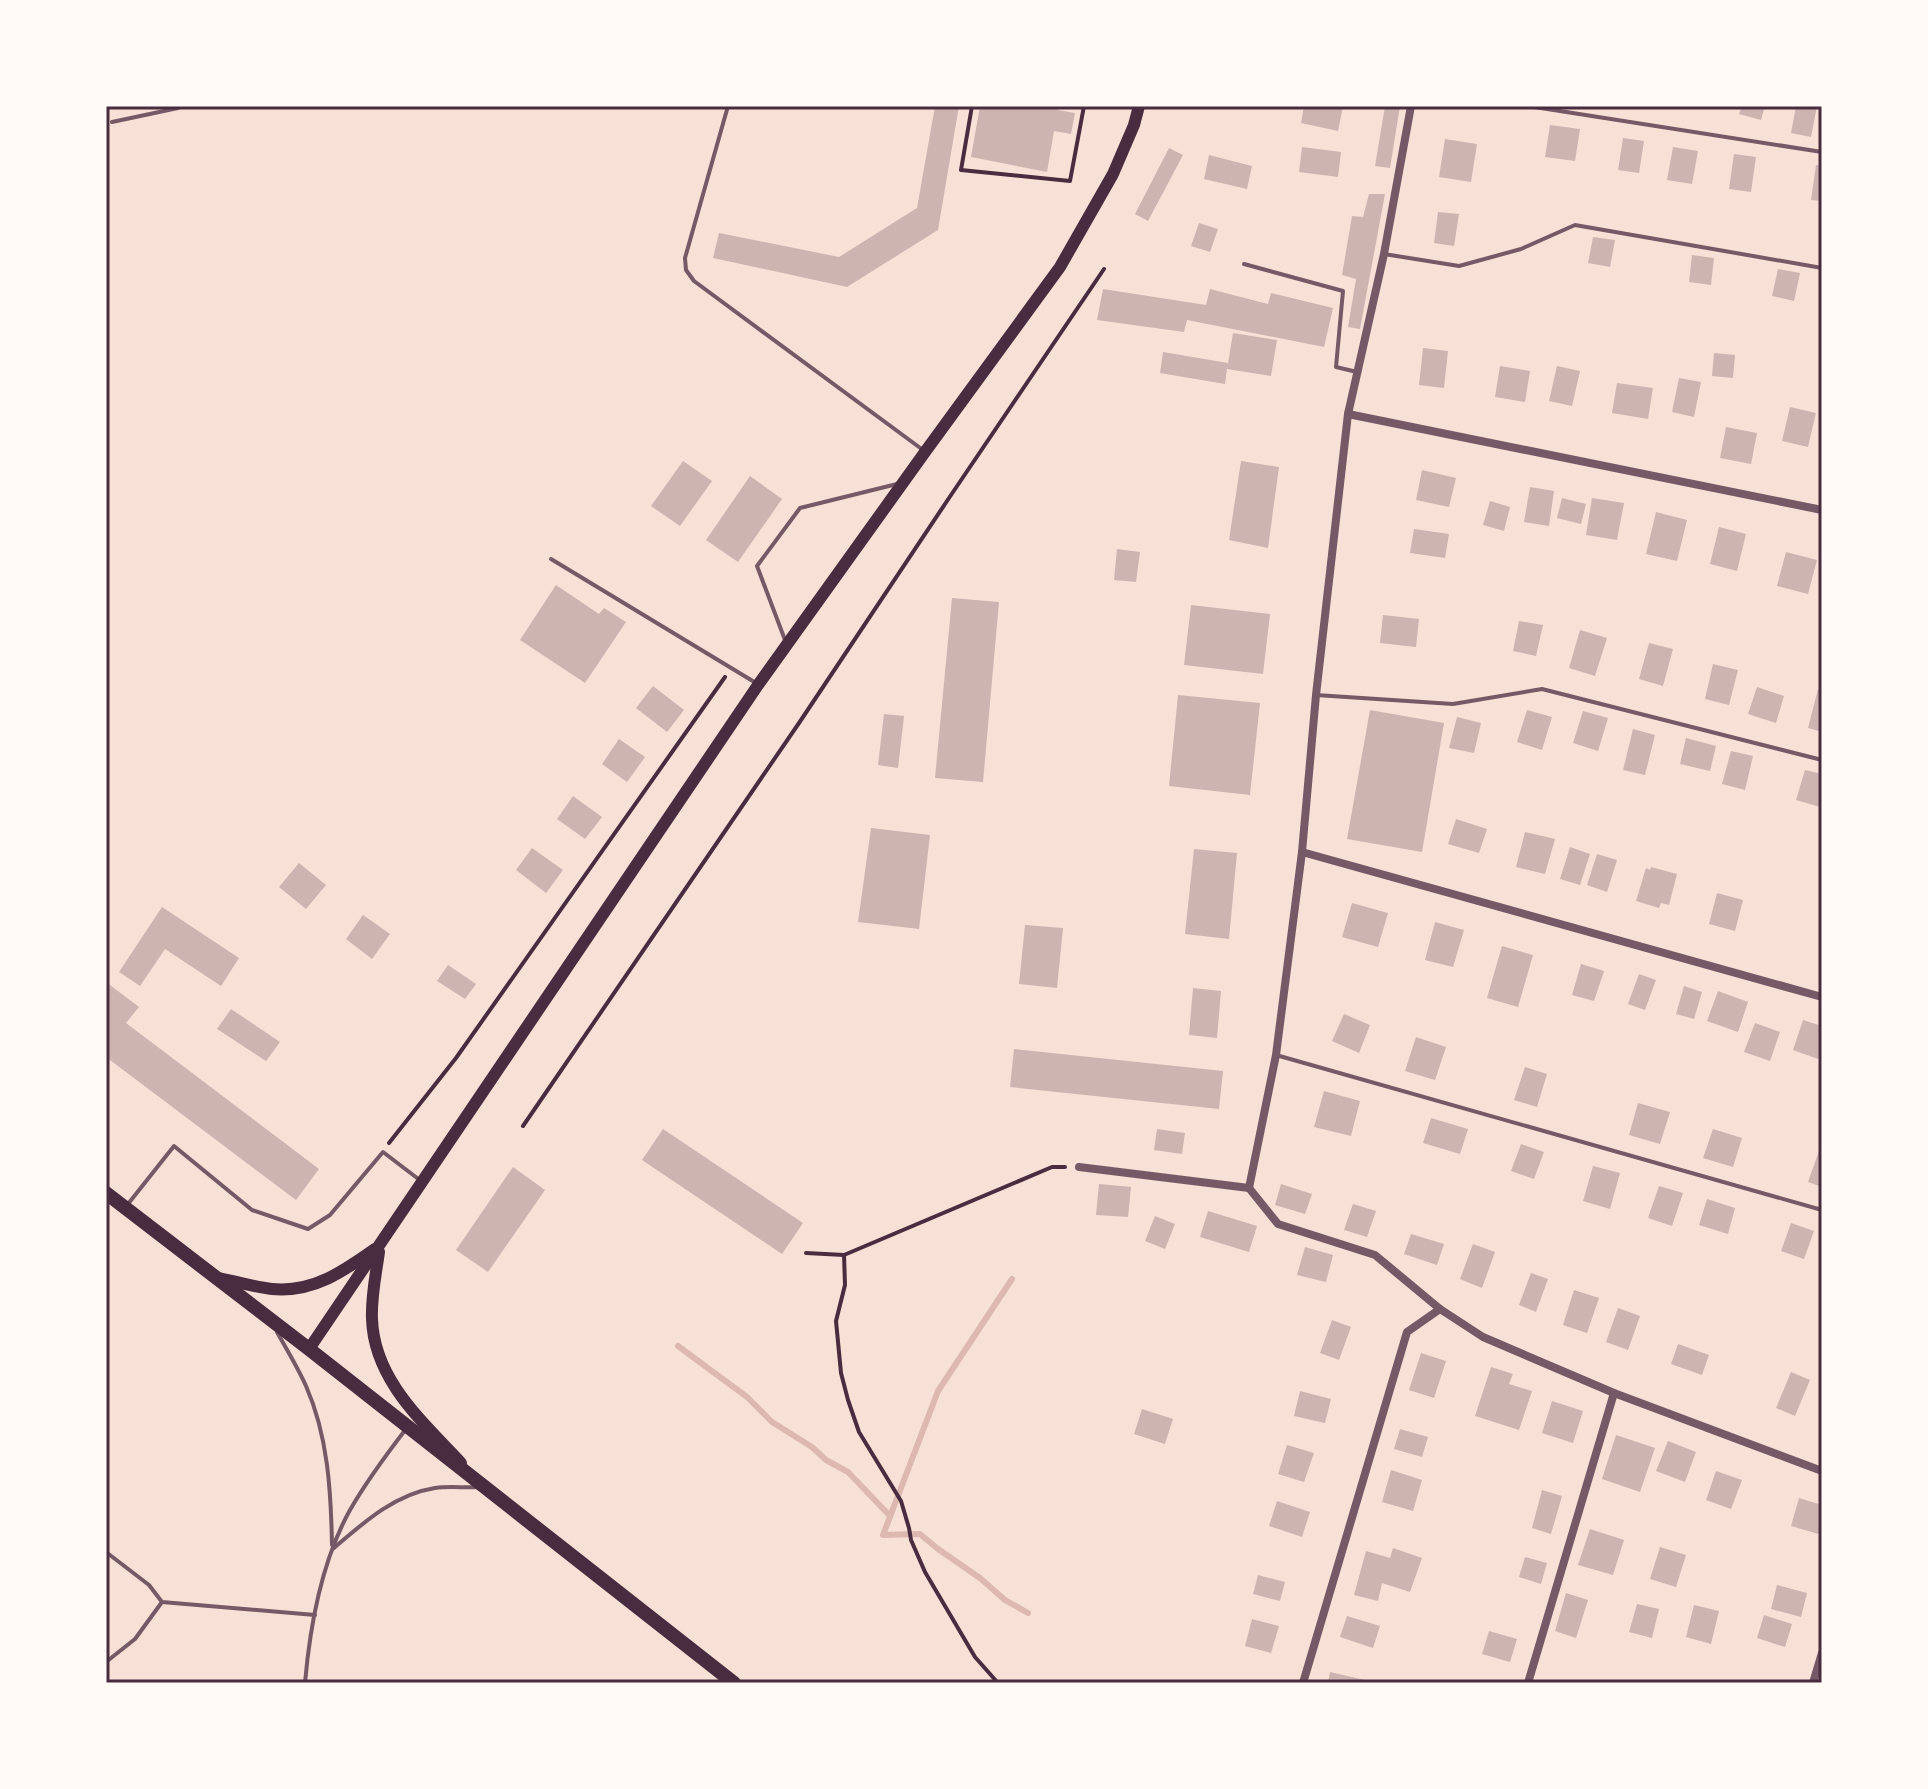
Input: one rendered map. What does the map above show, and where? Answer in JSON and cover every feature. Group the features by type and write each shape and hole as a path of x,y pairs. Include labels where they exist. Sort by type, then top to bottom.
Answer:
{"highway":[{"path":"106,1193 734,1683"}],"main road":[{"path":"309,1349 758,685 1060,267 1113,174 1139,106"},
{"path":"216,1278 273,1289 300,1288 322,1282 381,1244"},
{"path":"381,1244 372,1321 388,1376 407,1405 484,1487"}],"street":[{"path":"1249,1188 1276,1055 1302,852 1316,695 1348,414 1384,254 1411,106"},
{"path":"1348,414 1822,510"},
{"path":"1302,852 1822,997"},
{"path":"1079,1167 1249,1188 1278,1224 1375,1255 1440,1309 1483,1337 1614,1393 1822,1471"},
{"path":"1303,1683 1407,1332 1440,1309"},
{"path":"1528,1683 1614,1393"},
{"path":"1813,1683 1822,1653"}],"lane":[{"path":"112,122 178,106"},
{"path":"728,106 685,258 686,270 694,281 925,452"},
{"path":"1528,106 1822,152"},
{"path":"1384,254 1459,266 1521,249 1575,225 1822,268"},
{"path":"1244,264 1343,291 1336,367 1357,372"},
{"path":"787,644 757,566 800,508 903,483"},
{"path":"551,559 758,685"},
{"path":"1316,695 1453,704 1542,689 1822,760"},
{"path":"1276,1055 1822,1210"},
{"path":"125,1207 174,1146 252,1210 308,1229 330,1215 383,1152 423,1182"},
{"path":"270,1319 307,1387 322,1434 331,1493 332,1549"},
{"path":"305,1683 318,1596 332,1549 371,1475 407,1427"},
{"path":"332,1549 372,1516 406,1496 435,1488 484,1487"},
{"path":"106,1552 149,1585 162,1602 315,1615"},
{"path":"106,1662 135,1639 162,1602"}],"path":[{"path":"972,106 961,170 1070,181 1084,106"},
{"path":"523,1126 1104,269"},
{"path":"383,1152 456,1058 731,669"},
{"path":"806,1253 844,1255 1052,1167 1079,1167"},
{"path":"844,1255 845,1285 836,1321 841,1373 859,1432 901,1501 911,1540 925,1572 975,1657 998,1683"}],"building":[{"path":"935,106 959,106 938,230 847,287 713,258 719,233 839,257 917,208"},
{"path":"980,106 1059,106 1058,110 1075,113 1071,134 1054,131 1047,172 971,157"},
{"path":"1304,106 1343,106 1338,131 1301,123"},
{"path":"1385,106 1400,106 1390,168 1375,166"},
{"path":"1742,106 1765,106 1761,120 1739,114"},
{"path":"1796,106 1817,106 1811,137 1791,133"},
{"path":"1550,125 1580,129 1575,161 1545,157"},
{"path":"1623,138 1644,141 1639,173 1618,170"},
{"path":"1445,139 1477,144 1471,182 1439,177"},
{"path":"1302,147 1341,152 1338,177 1299,172"},
{"path":"1673,147 1698,151 1692,184 1667,180"},
{"path":"1169,148 1183,155 1148,221 1135,214"},
{"path":"1734,154 1756,157 1751,192 1729,189"},
{"path":"1209,155 1252,166 1247,189 1204,179"},
{"path":"1816,165 1822,166 1822,201 1811,200"},
{"path":"1369,194 1385,194 1360,329 1348,327 1356,279 1342,275 1352,216 1363,217"},
{"path":"1438,212 1459,214 1454,246 1434,243"},
{"path":"1199,223 1218,229 1210,252 1191,246"},
{"path":"1593,237 1615,240 1610,267 1588,263"},
{"path":"1692,255 1714,258 1711,285 1689,282"},
{"path":"1778,269 1800,273 1794,301 1772,296"},
{"path":"1103,289 1206,305 1210,289 1268,304 1271,293 1333,308 1324,347 1187,320 1184,332 1097,320"},
{"path":"1233,333 1277,340 1271,376 1227,369 1225,384 1160,373 1163,352 1228,363"},
{"path":"1423,348 1448,351 1444,388 1419,385"},
{"path":"1714,353 1735,355 1733,378 1712,376"},
{"path":"1500,366 1530,371 1525,402 1495,397"},
{"path":"1557,366 1580,371 1572,406 1549,401"},
{"path":"1679,378 1701,382 1694,417 1672,412"},
{"path":"1617,383 1653,388 1648,419 1612,413"},
{"path":"1790,407 1816,413 1808,447 1782,441"},
{"path":"1726,427 1757,433 1751,464 1720,458"},
{"path":"683,461 712,481 680,526 651,506"},
{"path":"1241,461 1279,467 1268,548 1229,540"},
{"path":"1422,470 1456,478 1449,507 1416,500"},
{"path":"750,476 782,499 738,562 706,540"},
{"path":"1530,487 1554,491 1549,526 1524,522"},
{"path":"1562,498 1586,504 1581,524 1557,518"},
{"path":"1592,498 1624,503 1617,540 1586,535"},
{"path":"1490,501 1510,507 1504,531 1483,525"},
{"path":"1656,512 1687,520 1677,561 1646,554"},
{"path":"1719,527 1746,534 1737,571 1710,564"},
{"path":"1414,529 1449,534 1445,558 1410,553"},
{"path":"1117,549 1140,552 1136,582 1114,580"},
{"path":"1786,552 1817,560 1808,594 1777,586"},
{"path":"556,585 599,614 604,608 626,622 585,683 520,640"},
{"path":"952,598 999,602 983,782 935,778"},
{"path":"1191,605 1270,614 1263,674 1184,665"},
{"path":"1383,615 1419,619 1416,647 1380,643"},
{"path":"1519,621 1543,625 1536,656 1513,651"},
{"path":"1580,630 1607,638 1595,676 1569,668"},
{"path":"1649,643 1673,649 1663,686 1639,679"},
{"path":"1713,664 1738,670 1729,705 1705,699"},
{"path":"653,686 684,710 667,732 636,708"},
{"path":"1757,687 1784,696 1776,723 1748,714"},
{"path":"1818,689 1822,690 1822,732 1808,728"},
{"path":"1178,695 1260,703 1250,795 1169,786"},
{"path":"1370,710 1444,723 1422,852 1347,839"},
{"path":"1527,710 1552,717 1542,750 1517,742"},
{"path":"1583,711 1608,718 1598,751 1573,743"},
{"path":"884,714 904,716 898,768 878,765"},
{"path":"1457,717 1481,723 1474,753 1449,748"},
{"path":"1633,729 1655,735 1645,775 1623,770"},
{"path":"1686,738 1716,746 1710,771 1680,764"},
{"path":"619,739 645,757 627,782 602,764"},
{"path":"1731,751 1753,756 1745,790 1722,784"},
{"path":"1805,770 1822,774 1820,807 1796,800"},
{"path":"573,796 602,817 585,839 557,819"},
{"path":"1456,819 1487,829 1479,853 1448,844"},
{"path":"871,828 930,835 919,929 858,922"},
{"path":"1525,832 1555,839 1545,874 1516,867"},
{"path":"1570,847 1590,854 1580,885 1560,879"},
{"path":"532,848 563,870 546,893 516,870"},
{"path":"1194,849 1237,853 1229,939 1185,934"},
{"path":"1597,854 1617,860 1607,892 1587,885"},
{"path":"299,863 326,885 306,909 279,887"},
{"path":"1651,867 1677,874 1669,905 1661,903 1659,908 1636,901 1646,868 1650,870"},
{"path":"1717,893 1743,900 1735,931 1709,924"},
{"path":"1352,903 1388,913 1378,947 1342,937"},
{"path":"162,907 239,958 221,986 165,949 140,986 119,972"},
{"path":"363,915 390,934 372,959 346,939"},
{"path":"1435,922 1464,930 1453,967 1425,960"},
{"path":"1025,925 1063,928 1057,988 1019,984"},
{"path":"1502,946 1533,955 1518,1007 1487,998"},
{"path":"1581,964 1604,971 1594,1001 1572,995"},
{"path":"448,965 476,984 465,999 437,981"},
{"path":"1639,974 1656,980 1645,1010 1628,1004"},
{"path":"106,982 139,1007 126,1023 319,1169 296,1200 106,1057"},
{"path":"1684,986 1702,992 1694,1019 1676,1014"},
{"path":"1193,988 1221,991 1217,1038 1189,1035"},
{"path":"1718,991 1748,1002 1738,1032 1707,1021"},
{"path":"231,1009 280,1042 266,1061 217,1029"},
{"path":"1344,1014 1370,1025 1359,1053 1332,1041"},
{"path":"1803,1020 1822,1026 1822,1047 1818,1059 1793,1050"},
{"path":"1755,1023 1780,1032 1770,1061 1744,1052"},
{"path":"1416,1037 1446,1047 1435,1080 1405,1071"},
{"path":"1014,1049 1223,1071 1219,1109 1010,1087"},
{"path":"1525,1067 1547,1074 1537,1107 1514,1100"},
{"path":"1324,1091 1360,1101 1351,1136 1314,1127"},
{"path":"1638,1103 1670,1112 1660,1144 1629,1135"},
{"path":"1431,1118 1468,1129 1460,1154 1423,1143"},
{"path":"663,1129 803,1223 782,1254 642,1160"},
{"path":"1157,1129 1185,1133 1182,1154 1154,1150"},
{"path":"1713,1129 1742,1138 1733,1167 1703,1158"},
{"path":"1521,1144 1544,1152 1534,1179 1511,1171"},
{"path":"1819,1151 1822,1152 1822,1187 1808,1182"},
{"path":"1593,1166 1620,1173 1610,1209 1583,1201"},
{"path":"513,1167 545,1190 488,1272 456,1250"},
{"path":"1099,1184 1131,1187 1128,1217 1096,1215"},
{"path":"1281,1184 1312,1194 1305,1214 1275,1205"},
{"path":"1659,1186 1683,1193 1672,1226 1648,1218"},
{"path":"1707,1199 1735,1208 1728,1234 1699,1225"},
{"path":"1353,1204 1376,1211 1367,1237 1344,1230"},
{"path":"1208,1211 1257,1226 1249,1252 1200,1237"},
{"path":"1155,1216 1175,1224 1165,1249 1145,1241"},
{"path":"1791,1223 1814,1231 1804,1259 1781,1251"},
{"path":"1411,1234 1444,1244 1437,1265 1404,1254"},
{"path":"1473,1244 1495,1252 1482,1288 1460,1279"},
{"path":"1305,1247 1333,1255 1326,1282 1297,1275"},
{"path":"1531,1273 1548,1279 1536,1312 1519,1305"},
{"path":"1574,1290 1599,1298 1587,1333 1563,1325"},
{"path":"1618,1308 1640,1316 1628,1350 1606,1342"},
{"path":"1332,1320 1351,1327 1339,1360 1320,1353"},
{"path":"1678,1344 1709,1355 1702,1375 1671,1364"},
{"path":"1421,1353 1446,1361 1434,1398 1409,1390"},
{"path":"1491,1367 1513,1374 1509,1384 1532,1391 1519,1430 1475,1416"},
{"path":"1791,1372 1810,1380 1795,1416 1776,1408"},
{"path":"1300,1391 1331,1399 1325,1423 1294,1416"},
{"path":"1552,1401 1583,1411 1573,1443 1542,1433"},
{"path":"1142,1409 1173,1419 1165,1444 1134,1434"},
{"path":"1400,1429 1428,1437 1422,1457 1394,1449"},
{"path":"1616,1435 1655,1448 1640,1492 1602,1479"},
{"path":"1668,1441 1696,1452 1685,1482 1656,1471"},
{"path":"1287,1445 1314,1453 1304,1482 1278,1474"},
{"path":"1391,1470 1422,1480 1413,1511 1382,1502"},
{"path":"1716,1471 1742,1480 1731,1509 1706,1500"},
{"path":"1542,1490 1562,1496 1551,1534 1532,1528"},
{"path":"1799,1498 1822,1505 1822,1535 1791,1526"},
{"path":"1277,1501 1310,1512 1302,1537 1269,1526"},
{"path":"1590,1529 1624,1540 1613,1575 1578,1565"},
{"path":"1660,1547 1686,1555 1676,1587 1650,1579"},
{"path":"1393,1548 1422,1558 1410,1592 1382,1583 1378,1601 1354,1595 1366,1551 1390,1558"},
{"path":"1525,1557 1547,1563 1541,1584 1519,1577"},
{"path":"1258,1575 1285,1582 1280,1601 1253,1594"},
{"path":"1777,1585 1807,1593 1801,1617 1771,1609"},
{"path":"1566,1593 1588,1600 1576,1638 1555,1631"},
{"path":"1637,1604 1659,1609 1652,1638 1629,1632"},
{"path":"1694,1605 1719,1611 1711,1644 1686,1637"},
{"path":"1764,1615 1792,1624 1785,1647 1757,1638"},
{"path":"1347,1616 1380,1626 1373,1648 1340,1637"},
{"path":"1252,1619 1279,1626 1271,1653 1245,1646"},
{"path":"1489,1631 1517,1639 1510,1662 1482,1654"},
{"path":"1330,1672 1365,1680 1364,1683 1328,1683"}],"waterway":[{"path":"1012,1279 938,1391 883,1535 920,1534 1005,1600 1028,1613"},
{"path":"678,1346 747,1397 772,1422 848,1472 890,1516"}]}
